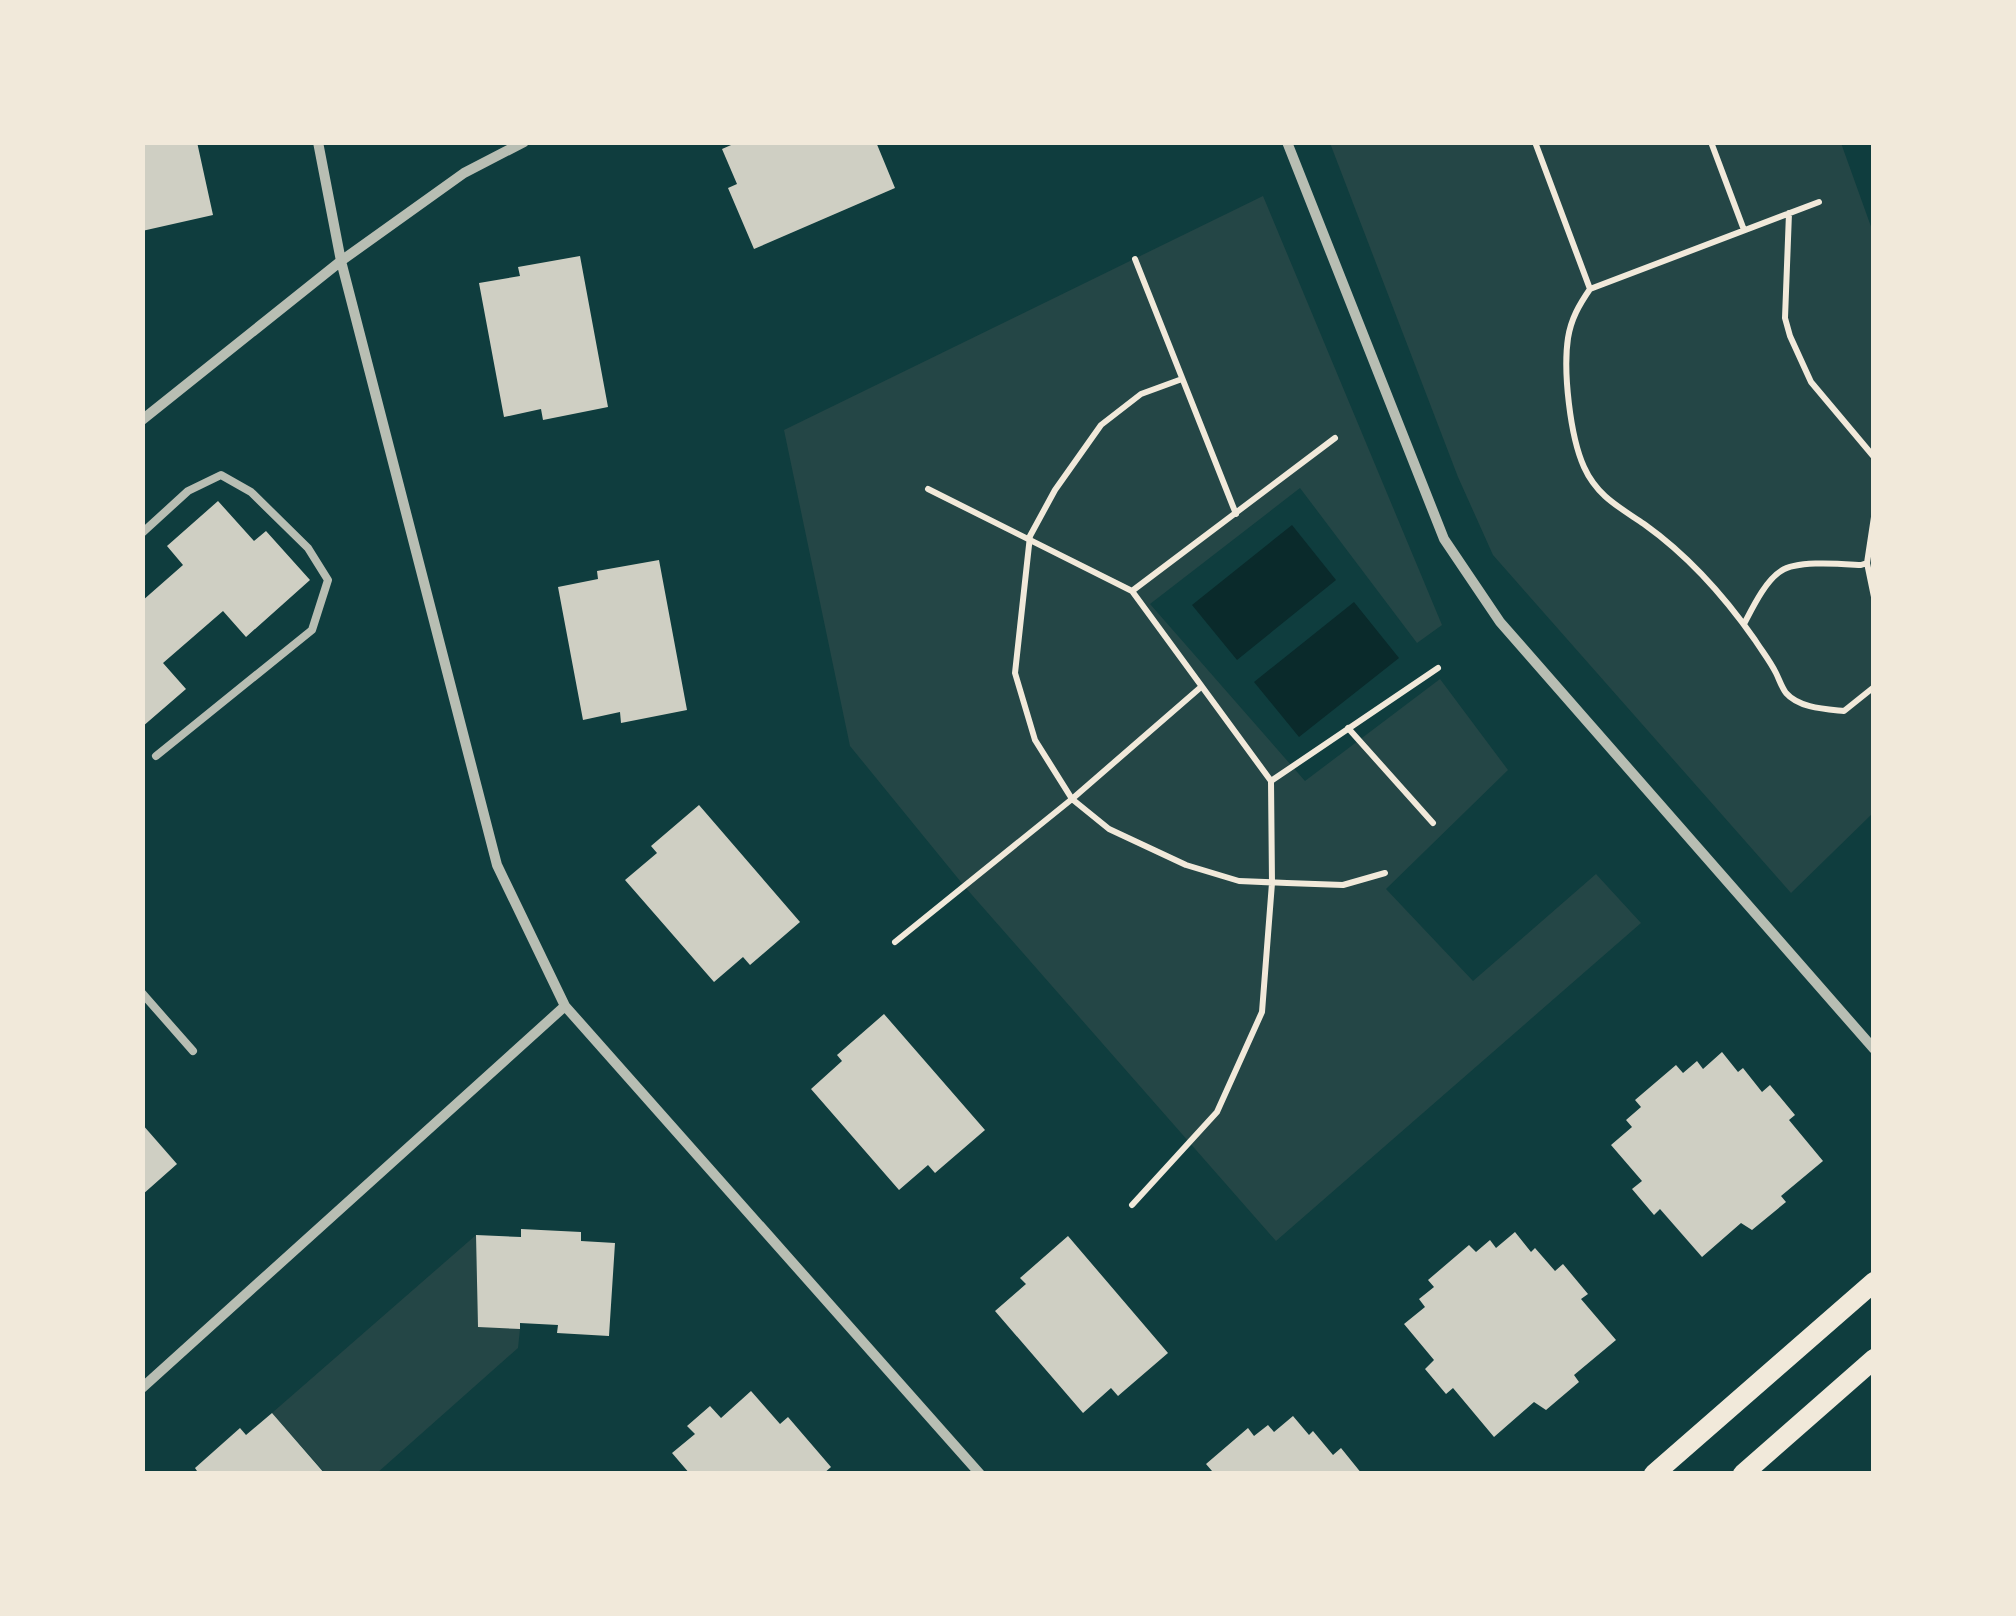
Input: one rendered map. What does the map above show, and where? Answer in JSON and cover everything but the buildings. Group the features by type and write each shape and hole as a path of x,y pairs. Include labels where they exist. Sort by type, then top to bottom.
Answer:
{"main road":[{"path":"1654,1474 1874,1282"},
{"path":"1743,1474 1874,1359"}],"street":[{"path":"318,142 340,261 497,865 565,1006 980,1474"},
{"path":"142,420 340,261 464,172 524,142"},
{"path":"1287,142 1444,540 1500,622 1874,1049"},
{"path":"142,1388 565,1006"}],"lane":[{"path":"142,533 188,491 221,475 251,492 308,548 328,580 312,630 156,756"},
{"path":"142,993 193,1051"}],"path":[{"path":"1535,142 1590,289"},
{"path":"1711,142 1744,230"},
{"path":"1819,202 1590,289 1576,309 1568,336 1566,369 1575,436 1584,468 1614,506 1668,542 1744,624 1787,694 1821,709 1844,711 1874,687"},
{"path":"1789,213 1784,318 1790,336 1810,382 1874,457"},
{"path":"1135,259 1236,514"},
{"path":"1182,379 1141,394 1101,425 1055,490 1030,540 1014,674 1035,740 1072,799 1109,829 1186,865 1239,881 1272,883 1343,885 1385,873"},
{"path":"1132,591 1335,438"},
{"path":"928,489 1132,591 1270,780 1272,883 1262,1012 1217,1112 1132,1205"},
{"path":"1874,517 1867,563 1874,597"},
{"path":"1744,624 1760,595 1781,570 1804,565 1867,563"},
{"path":"1270,780 1438,668"},
{"path":"895,942 1072,799 1201,686"},
{"path":"1348,728 1433,823"}],"shaded area":[{"path":"1330,143 1841,143 1874,235 1873,813 1791,893 1493,555 1458,477"},
{"path":"1263,196 1442,625 1417,643 1300,488 1150,604 1305,781 1440,679 1508,770 1386,889 1473,981 1596,874 1641,923 1276,1241 965,887 850,746 784,430"},
{"path":"1292,525 1336,580 1237,660 1192,605"},
{"path":"1354,602 1399,658 1299,737 1254,682"},
{"path":"476,1235 478,1326 520,1329 518,1348 377,1473 325,1473 272,1413"}]}
